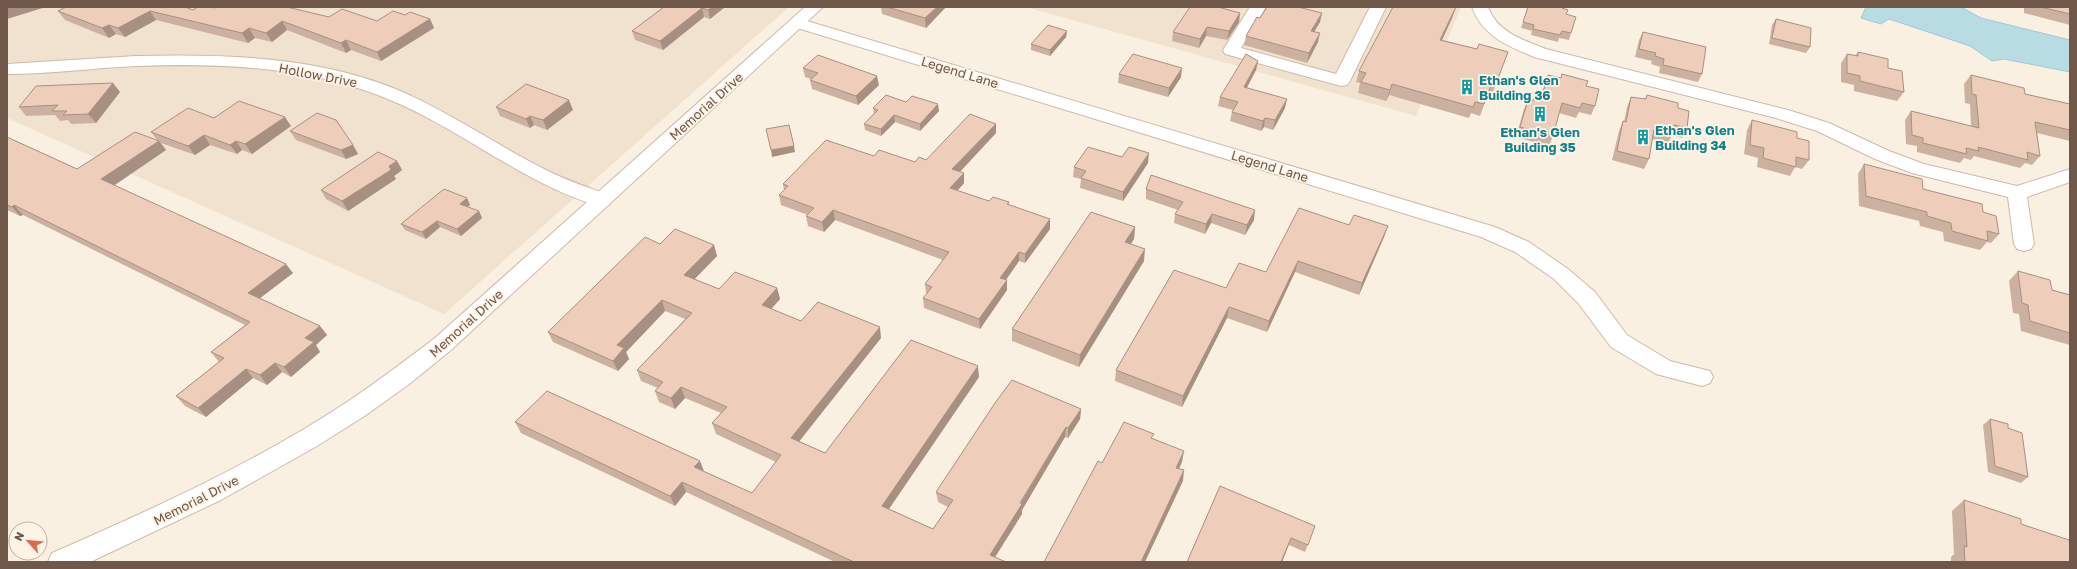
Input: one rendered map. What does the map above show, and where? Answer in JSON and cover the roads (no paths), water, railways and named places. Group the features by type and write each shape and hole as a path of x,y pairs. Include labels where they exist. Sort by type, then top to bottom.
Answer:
{"main road":[{"name":"Memorial Drive","path":"62,562 143,526 238,478 340,421 382,393 443,344 815,7"}],"street":[{"path":"1258,7 1231,50 1341,81 1378,7"},
{"path":"1480,7 1482,16 1495,31 1516,43 1540,53 1782,114 1823,127 1882,156 1919,169 2017,193 2045,185 2070,175"},
{"name":"Legend Lane","path":"798,23 1488,232 1522,247 1561,274 1587,298 1619,341 1664,368 1702,377"},
{"name":"Hollow Drive","path":"7,70 166,60 223,62 323,73 369,86 413,103 453,124 538,174 602,200"},
{"path":"2017,193 2024,244"}],"water":[{"path":"1866,7 1961,7 1981,18 2070,40 2070,72 2004,59 1992,61 1970,46 1889,19 1881,24 1861,18"}],"place":[{"name":"Ethan's Glen Building 36","path":"1467,87"},
{"name":"Ethan's Glen Building 35","path":"1540,114"},
{"name":"Ethan's Glen Building 34","path":"1643,137"}]}
